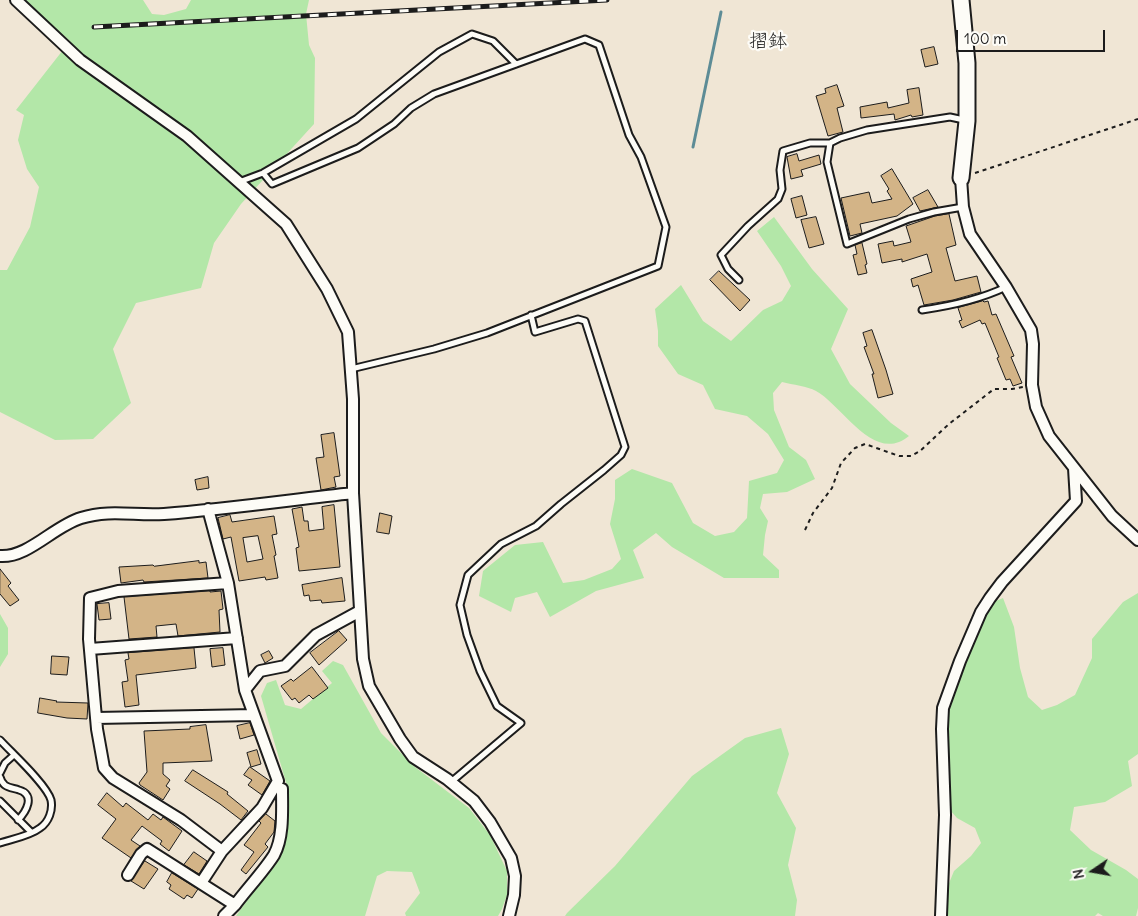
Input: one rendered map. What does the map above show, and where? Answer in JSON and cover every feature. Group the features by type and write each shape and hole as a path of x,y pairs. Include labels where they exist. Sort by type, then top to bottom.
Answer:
{"street":[{"path":"16,0 80,60 187,136 286,224 327,289 348,332 353,399 353,493 362,659 369,686 400,739 414,757 474,801 490,822 512,858 515,876 514,895 509,916"},
{"path":"961,0 967,63 967,121 961,178 963,208 970,234 1006,286 1031,330 1033,344 1032,385 1036,407 1049,436 1112,516 1138,540"},
{"path":"941,916 946,815 942,729 943,708 981,612 1002,582 1076,501 1074,468"},
{"path":"0,556 9,557 74,520 94,514 118,512 161,514 353,493"},
{"path":"201,883 222,851 262,808 278,781 245,690 228,583 208,509"},
{"path":"222,851 181,820 113,778 104,768 96,718 90,649 90,598 118,590 228,583"},
{"path":"245,690 260,671 285,666 316,635 360,611"},
{"path":"90,649 237,638"},
{"path":"96,718 254,716"},
{"path":"224,916 274,854 279,837 282,810 282,789 276,787"},
{"path":"128,875 140,854 147,848 234,905"}],"lane":[{"path":"238,182 263,173 356,118 439,52 472,34 492,41 516,64"},
{"path":"263,173 272,184 358,148 394,124 411,108 434,94 585,39 599,44 629,135 641,158 666,227 658,266 487,333 434,349 351,370"},
{"path":"739,280 728,269 721,255 748,226 778,199 782,189 780,170 784,151 810,143 830,143 867,130 950,117 967,121"},
{"path":"830,143 827,162 847,244 926,214 963,208"},
{"path":"922,310 992,294 1006,286"},
{"path":"450,782 521,724 497,706 480,671 467,635 460,605 468,575 501,544 536,526 621,455 625,447 586,321 578,319 535,332 531,315"},
{"path":"0,740 41,785 51,800 49,816 40,828 0,843"},
{"path":"0,773 5,763 14,755"},
{"path":"0,777 8,788 19,789 28,798 29,805 25,813 18,820"},
{"path":"0,801 31,832"}],"path":[{"path":"961,178 1027,154 1138,119"},
{"path":"805,530 813,513 832,488 841,463 854,448 865,444 899,456 911,456 920,451 949,424 994,389 1012,389 1032,385"}],"green space":[{"path":"23,0 143,0 152,14 164,15 186,9 191,0 309,0 306,14 309,45 315,58 314,124 241,204 214,243 201,288 136,303 113,349 131,403 93,439 55,440 0,412 0,270 7,270 30,227 39,187 27,169 18,140 24,115 16,110 70,41"},
{"path":"774,217 812,269 848,309 831,349 850,384 891,423 909,436 899,442 888,444 876,441 865,435 825,397 816,391 782,382 773,393 774,410 789,447 806,460 815,479 787,492 763,494 760,508 768,521 763,555 779,570 779,578 724,578 672,547 656,533 633,550 644,578 596,591 550,617 537,592 515,598 511,612 479,596 483,571 515,545 543,542 563,583 584,580 612,569 621,559 610,524 615,499 615,480 632,469 672,483 693,523 715,536 734,532 747,518 749,481 777,473 784,460 768,434 747,416 715,409 703,385 678,374 658,346 655,309 681,285 703,321 731,341 763,310 782,301 791,286 781,266 757,231"},
{"path":"1138,593 1138,754 1128,761 1132,786 1105,802 1074,807 1070,830 1091,850 1138,879 1138,908 1136,916 1103,916 1098,913 1095,916 945,916 943,898 954,871 971,856 981,843 975,828 957,818 942,801 946,711 962,663 991,603 1003,598 1014,627 1020,668 1028,697 1042,710 1057,705 1075,695 1092,658 1092,639 1123,602"},
{"path":"0,614 8,628 8,654 0,667"},
{"path":"333,661 343,665 381,733 415,767 469,808 490,835 507,871 507,895 498,916 406,916 405,913 420,893 412,872 387,871 377,876 365,916 236,916 281,854 287,786 261,696 267,683 276,680 285,705 301,709 332,683 322,671"},
{"path":"781,728 789,754 777,793 796,828 788,865 797,900 795,916 565,916 615,866 692,776 745,738"}],"building":[{"path":"934,47 938,64 925,67 921,50"},
{"path":"837,85 844,106 837,108 843,132 828,136 816,96 826,93 825,89"},
{"path":"919,88 923,115 912,117 911,115 895,120 894,114 861,118 860,107 887,102 888,108 909,103 907,90"},
{"path":"797,154 799,161 819,155 821,164 801,170 803,176 791,179 787,157"},
{"path":"892,169 913,204 897,216 860,224 862,233 850,236 841,198 869,192 872,203 892,199 887,191 889,189 881,176"},
{"path":"928,190 938,207 920,211 913,198"},
{"path":"802,196 807,215 796,218 791,199"},
{"path":"949,214 956,245 946,248 955,281 977,276 981,292 953,300 924,305 918,285 913,287 911,279 932,272 927,254 902,262 902,259 882,263 878,244 893,241 894,246 911,242 906,226 935,216"},
{"path":"816,217 824,244 809,248 801,220"},
{"path":"862,243 867,273 858,275 853,255 857,254 855,245"},
{"path":"719,271 750,300 740,311 710,280"},
{"path":"988,301 992,315 996,314 1014,356 1011,357 1022,383 1013,386 1010,379 1006,380 985,323 982,324 980,320 962,328 959,321 962,320 958,308"},
{"path":"872,330 893,394 878,398 872,374 874,374 864,347 867,346 863,333"},
{"path":"334,433 340,476 334,477 336,487 321,490 316,458 324,457 321,435"},
{"path":"208,477 209,488 197,490 195,480"},
{"path":"334,505 340,567 299,571 296,548 299,547 292,509 302,507 304,521 308,521 309,531 324,529 322,507"},
{"path":"380,513 392,516 389,534 377,532"},
{"path":"230,515 232,522 274,516 277,534 272,535 278,578 266,580 265,577 239,581 231,537 223,539 218,518","holes":["258,536 263,559 247,562 243,538"]},
{"path":"199,561 199,563 206,562 208,578 144,582 143,580 121,583 119,567 154,566"},
{"path":"0,569 11,583 8,586 19,600 10,606 0,594"},
{"path":"342,578 345,601 322,603 321,600 310,601 309,595 304,596 302,585"},
{"path":"221,591 223,609 219,610 220,632 178,636 176,624 156,626 157,637 129,639 124,597"},
{"path":"109,603 111,619 99,620 97,604"},
{"path":"339,631 347,640 319,665 310,653"},
{"path":"194,648 196,668 136,675 139,705 125,707 122,682 128,681 125,660 129,659 128,653"},
{"path":"223,648 225,665 212,667 210,649"},
{"path":"269,651 273,658 265,663 261,655"},
{"path":"52,656 69,657 67,675 51,674"},
{"path":"312,667 328,688 313,699 309,695 299,703 295,698 292,700 281,686 291,679 293,681"},
{"path":"40,698 56,702 88,703 87,719 38,713"},
{"path":"250,723 254,735 240,739 237,726"},
{"path":"206,725 212,761 163,763 163,774 170,780 166,786 170,789 163,800 140,785 139,783 147,772 144,731 190,729 190,727"},
{"path":"257,750 261,764 251,767 247,753"},
{"path":"250,767 270,781 262,795 248,785 252,780 244,775"},
{"path":"193,770 228,792 227,794 248,811 241,820 185,781"},
{"path":"107,793 123,807 126,803 148,820 153,814 161,820 163,817 182,831 169,851 160,844 162,841 142,826 131,840 140,846 131,858 102,838 116,819 98,805"},
{"path":"266,814 275,821 274,832 265,844 268,847 246,874 241,870 254,852 244,845 261,823 259,821"},
{"path":"194,852 207,861 199,874 184,865"},
{"path":"145,861 158,869 144,889 131,881"},
{"path":"172,873 198,889 192,898 187,895 184,899 169,889 171,885 167,882"}],"waterway":[{"path":"693,147 721,12"}],"railway":[{"path":"94,27 607,0"}],"district":[{"name":"摺鉢","path":"768,42"}]}
